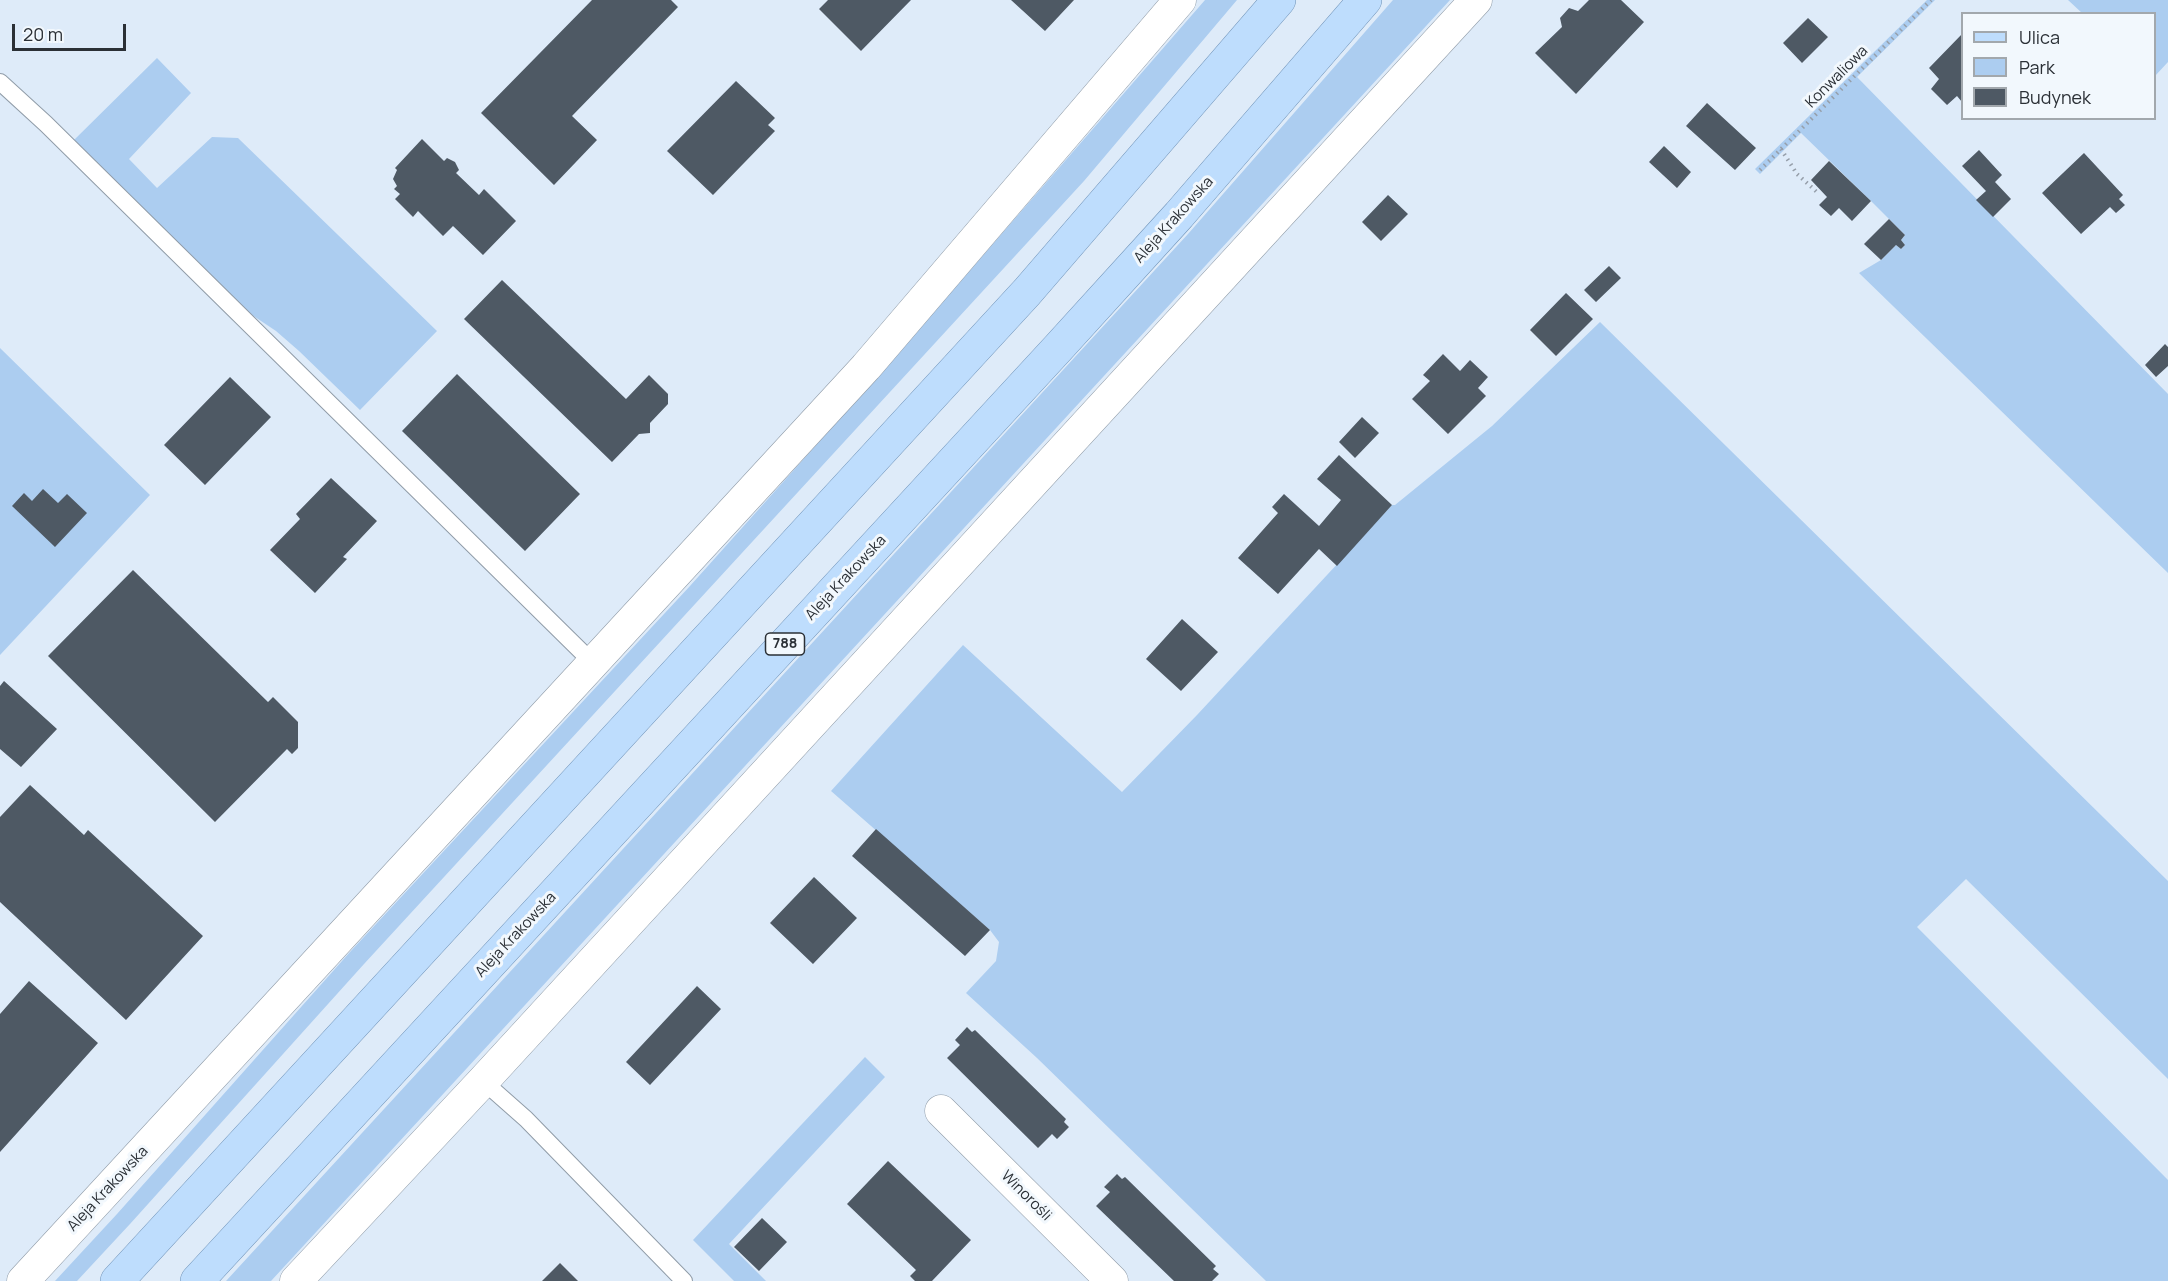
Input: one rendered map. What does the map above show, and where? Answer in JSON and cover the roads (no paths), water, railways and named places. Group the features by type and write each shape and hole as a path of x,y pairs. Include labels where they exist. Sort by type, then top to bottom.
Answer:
{"main road":[{"path":"117,1281 1027,292 1279,0"},
{"name":"Aleja Krakowska","path":"197,1281 1067,338 1179,215 1365,0"}],"street":[{"name":"Aleja Krakowska","path":"23,1281 866,367 1180,0"},
{"path":"296,1281 483,1081 1476,0"},
{"name":"Winorośli","path":"941,1111 1112,1281"}],"lane":[{"path":"0,82 46,124 593,663"},
{"path":"483,1081 526,1119 684,1281"}]}
